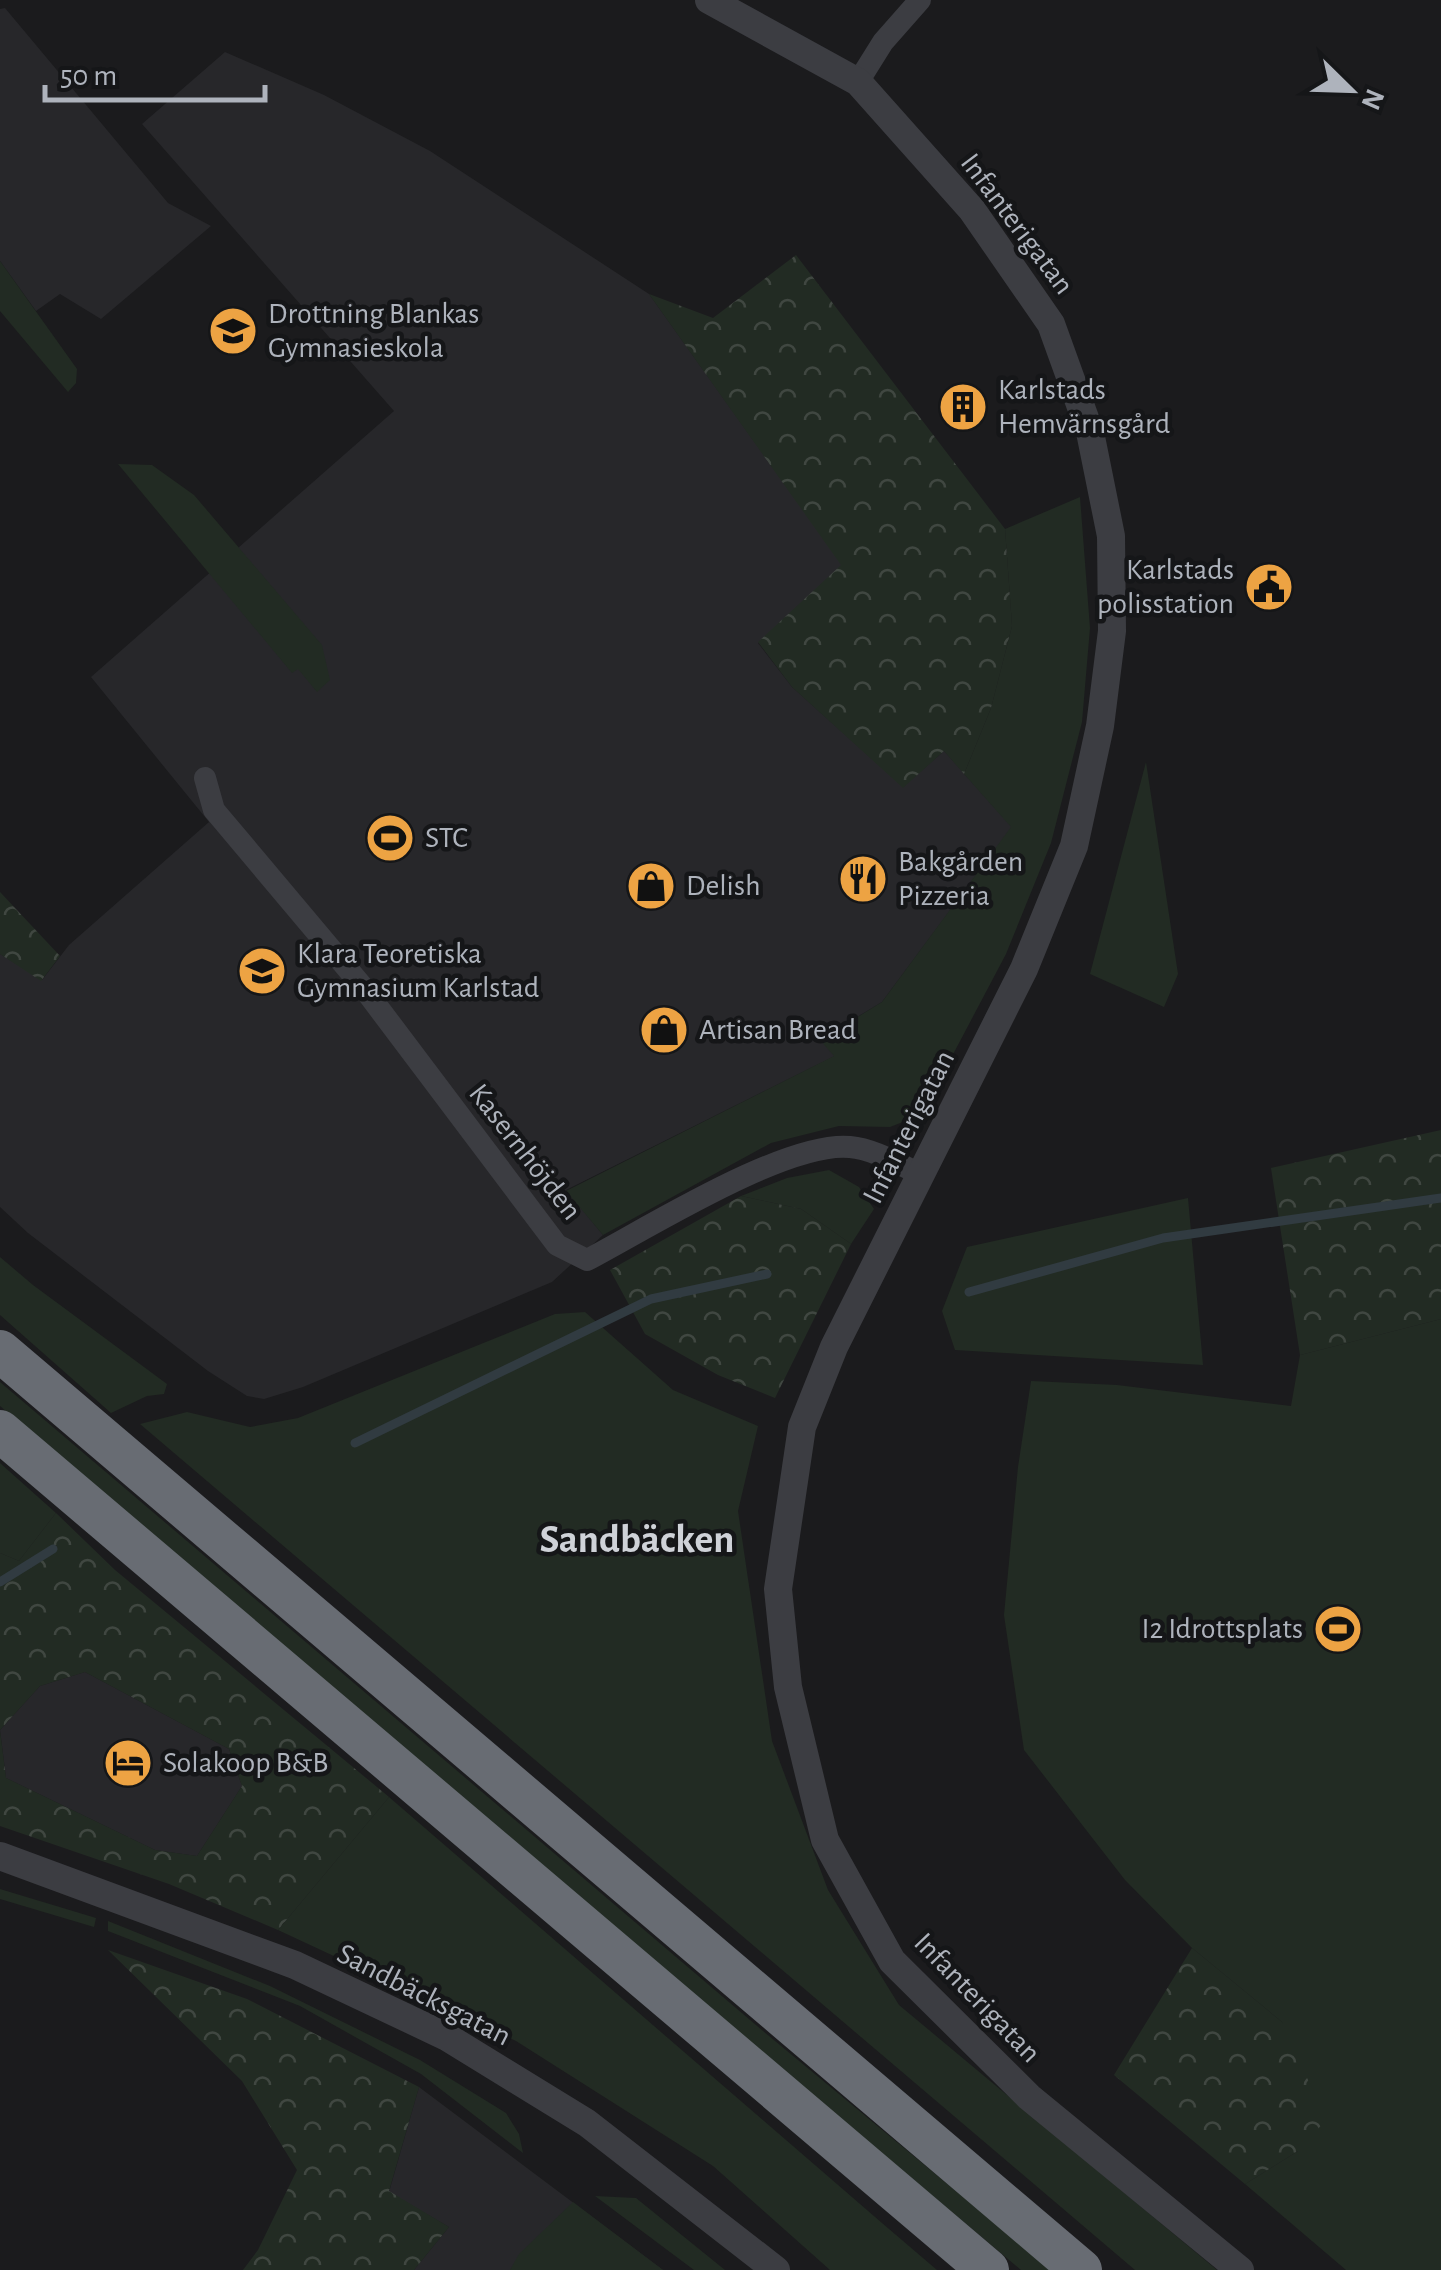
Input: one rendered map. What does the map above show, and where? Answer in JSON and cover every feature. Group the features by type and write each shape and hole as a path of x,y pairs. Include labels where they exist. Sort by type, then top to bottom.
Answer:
{"highway":[{"path":"0,1351 1080,2270"},
{"path":"0,1431 988,2270"}],"street":[{"name":"Infanterigatan","path":"709,0 858,82 972,210 1051,324 1090,432 1110,536 1112,631 1100,726 1074,846 1024,969 834,1347 802,1427 778,1590 788,1687 825,1840 892,1961 1029,2098 1240,2270"},
{"path":"858,82 883,42 920,0"},
{"name":"Kasernhöjden","path":"205,778 214,810 362,986 557,1245 588,1260 757,1170 821,1148 852,1146 922,1175"},
{"name":"Sandbäcksgatan","path":"0,1856 294,1965 447,2037 586,2124 776,2270"}],"shaded area":[{"path":"5,8 168,203 211,226 101,319 60,294 36,311 0,261 0,9"},
{"path":"225,52 324,95 430,151 649,294 842,565 758,643 792,687 903,787 944,751 1012,827 882,1002 821,1039 835,1056 566,1190 603,1235 552,1282 303,1387 264,1399 247,1396 208,1371 28,1233 0,1207 0,954 42,980 69,945 209,822 91,677 394,411 142,124"},
{"path":"85,1672 229,1749 242,1786 197,1856 155,1850 6,1778 0,1730 40,1686"},
{"path":"419,2087 663,2270 414,2270 449,2227 389,2192"}],"green space":[{"path":"796,255 1005,529 1012,626 991,708 964,774 944,751 903,788 792,687 758,642 841,565 649,294 713,318"},
{"path":"0,261 77,369 76,383 68,392 0,311"},
{"path":"118,464 152,465 194,495 322,645 330,680 317,692 298,669 292,673"},
{"path":"1080,497 1090,628 1082,722 1051,843 1006,954 921,1115 890,1127 839,1126 771,1143 603,1235 566,1191 834,1056 820,1040 882,1002 1011,827 964,774 991,708 1012,626 1005,529"},
{"path":"1146,762 1178,974 1164,1007 1090,974"},
{"path":"0,892 60,956 41,981 0,954"},
{"path":"1441,1130 1441,1319 1300,1355 1271,1168"},
{"path":"829,1170 859,1187 874,1209 851,1244 801,1209 741,1196 787,1178"},
{"path":"741,1196 801,1209 851,1244 775,1398 718,1375 645,1334 610,1270"},
{"path":"1188,1198 1203,1365 955,1350 942,1311 967,1247"},
{"path":"0,1257 167,1384 164,1394 147,1396 111,1413 0,1315"},
{"path":"585,1312 673,1390 758,1426 738,1511 772,1741 828,1890 899,2005 1217,2270 1135,2270 140,1424 187,1412 250,1427 298,1418 555,1314"},
{"path":"1441,1319 1441,2270 1346,2270 1245,2184 1298,2151 1282,2022 1192,1948 1125,1880 1024,1750 1004,1615 1018,1467 1031,1381 1117,1385 1291,1406 1300,1355"},
{"path":"0,1382 763,2031 1051,2270 1021,2270 283,1652 0,1406"},
{"path":"0,1463 56,1513 19,1561 0,1553"},
{"path":"56,1513 115,1570 389,1797 278,1930 169,1884 0,1826 0,1731 6,1778 155,1850 197,1856 242,1786 229,1749 85,1672 40,1686 0,1730 0,1553 19,1561"},
{"path":"389,1797 937,2270 830,2270 713,2166 516,2041 278,1930"},
{"path":"0,1889 96,1918 94,1927 0,1899"},
{"path":"108,1921 270,1986 420,2060 506,2113 519,2134 523,2153 421,2074 300,2006 108,1931"},
{"path":"1192,1948 1282,2022 1326,2120 1298,2151 1245,2184 1114,2075"},
{"path":"108,1950 247,1999 419,2087 389,2191 449,2227 414,2270 243,2270 258,2250 297,2170 242,2081"},
{"path":"595,2196 636,2198 725,2270 694,2270"},
{"path":"573,2202 663,2270 510,2270 519,2254"}],"waterway":[{"path":"969,1292 1163,1238 1441,1198"},
{"path":"355,1443 651,1299 767,1274"},
{"path":"0,1582 53,1549"}],"place":[{"name":"Drottning Blankas Gymnasieskola","path":"233,331"},
{"name":"Karlstads Hemvärnsgård","path":"963,407"},
{"name":"Karlstads polisstation","path":"1269,587"},
{"name":"STC","path":"390,838"},
{"name":"Bakgården Pizzeria","path":"863,879"},
{"name":"Delish","path":"651,886"},
{"name":"Klara Teoretiska Gymnasium Karlstad","path":"262,971"},
{"name":"Artisan Bread","path":"664,1030"},
{"name":"I2 Idrottsplats","path":"1338,1629"},
{"name":"Solakoop B&B","path":"128,1763"}],"district":[{"name":"Sandbäcken","path":"637,1540"}]}
